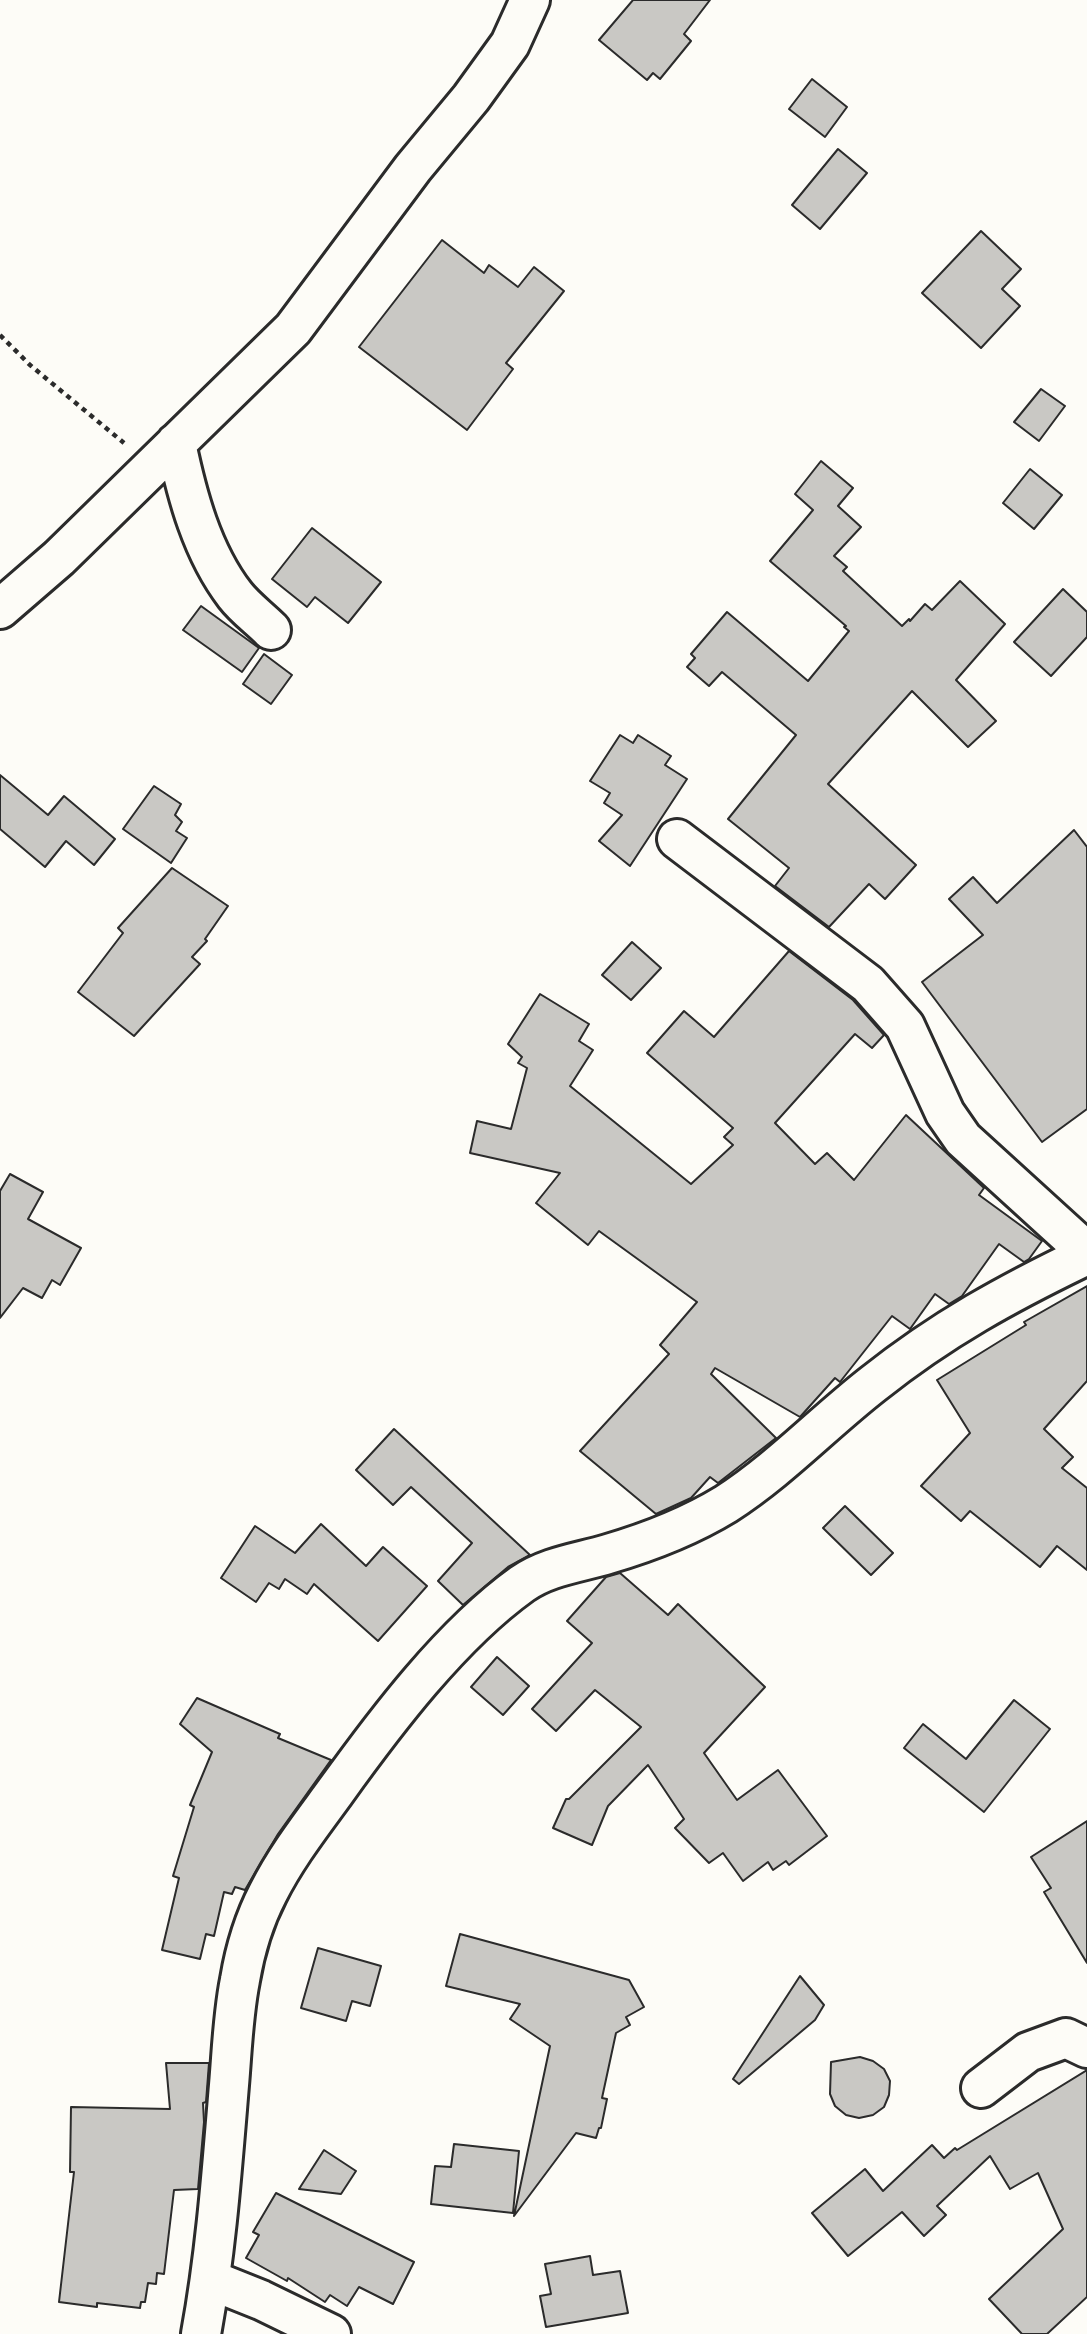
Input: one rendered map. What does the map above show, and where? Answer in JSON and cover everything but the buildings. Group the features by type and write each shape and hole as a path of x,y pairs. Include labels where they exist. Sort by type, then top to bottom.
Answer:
{"street":[{"path":"0,610 59,558 293,328 413,169 471,98 510,44 530,0"},
{"path":"164,455 187,494 213,558 236,596 271,630"},
{"path":"201,2334 211,2280 222,2175 232,2034 240,1978 252,1932 266,1896 287,1858 374,1739 432,1669 470,1629 524,1583 562,1564 606,1555 701,1519 745,1492 872,1384 949,1328 1012,1291 1087,1253 963,1139 945,1113 905,1026 868,984 677,839"},
{"path":"981,2088 1028,2052 1066,2038 1087,2048"},
{"path":"211,2280 261,2300 331,2334"}],"path":[{"path":"0,335 30,365 164,455"}]}
